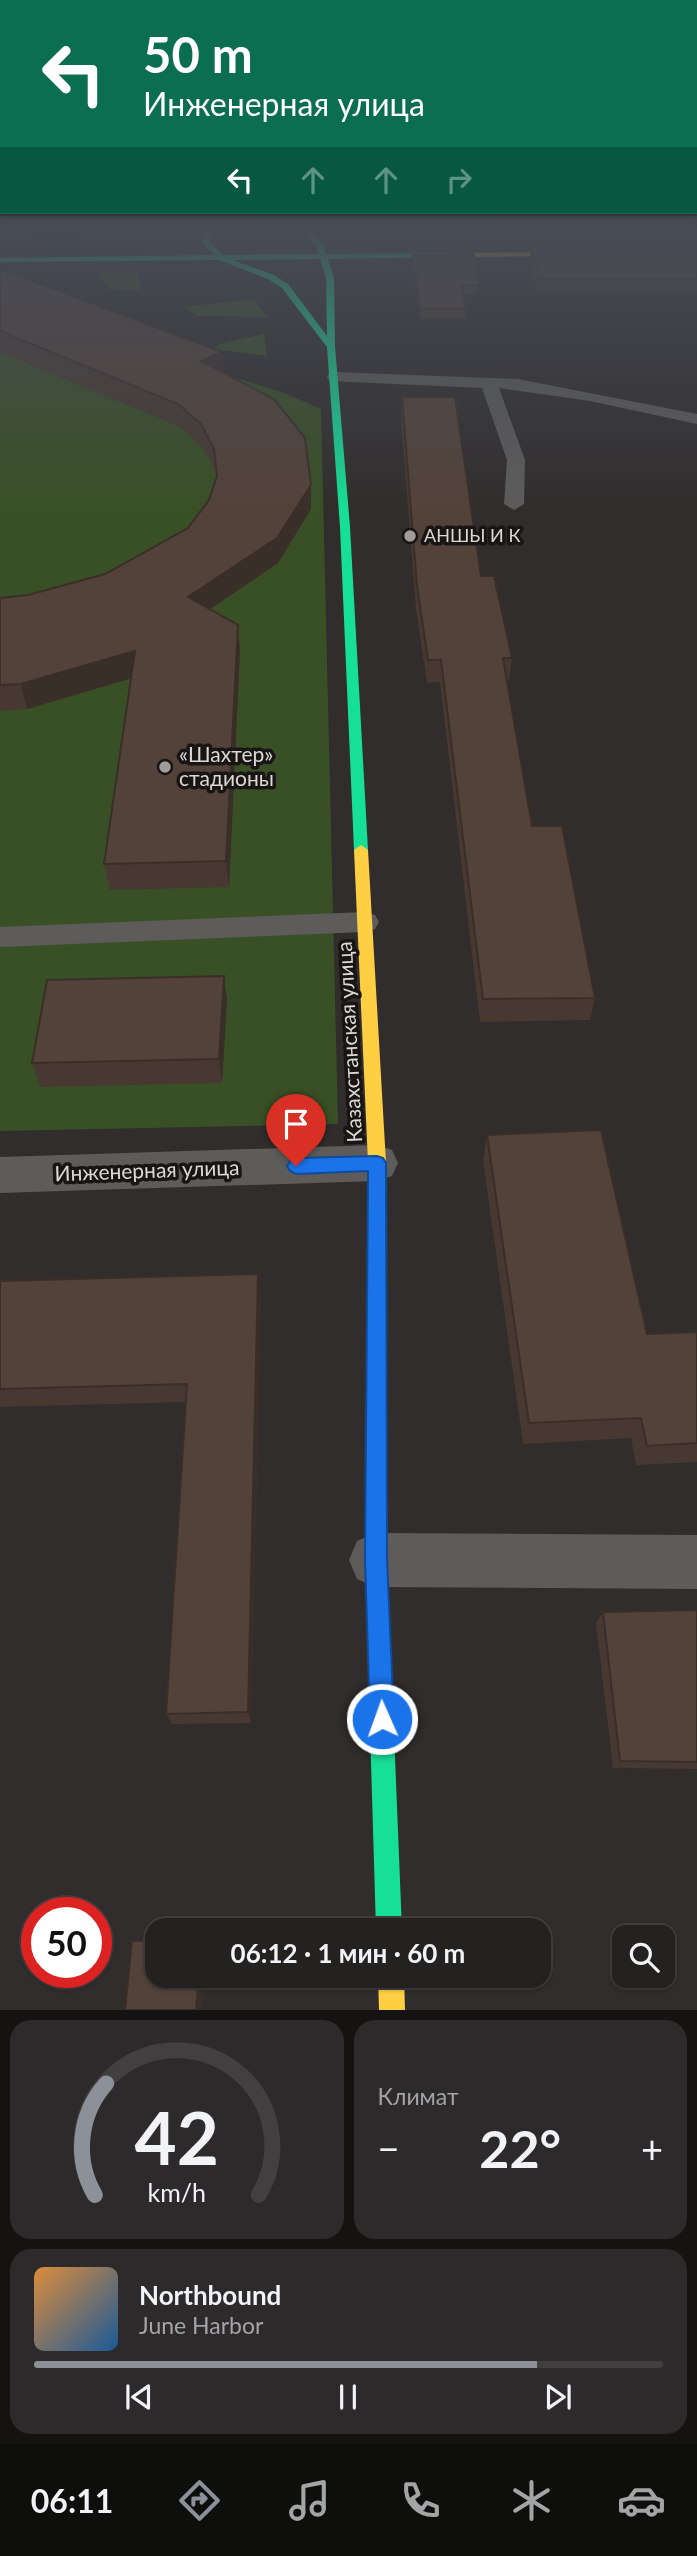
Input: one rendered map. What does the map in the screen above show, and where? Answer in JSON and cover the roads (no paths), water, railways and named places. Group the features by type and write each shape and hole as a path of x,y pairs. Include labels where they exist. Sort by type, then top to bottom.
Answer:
{"main road":[{"path":"315,325 329,345"},
{"name":"Казахстанская улица","path":"330,325 329,345 335,377 345,527 377,1163 376,1560 389,1918"},
{"path":"391,1988 392,2010"}],"street":[{"name":"Инженерная улица","path":"0,1175 377,1163"},
{"path":"376,1560 697,1562"}],"lane":[{"path":"335,377 488,382 590,396 697,419"},
{"path":"488,382 516,460 514,504"},
{"path":"0,937 365,922"}],"place":[{"name":"АНШЫ И К","path":"410,536"},
{"name":"«Шахтер» стадионы","path":"165,767"}]}
